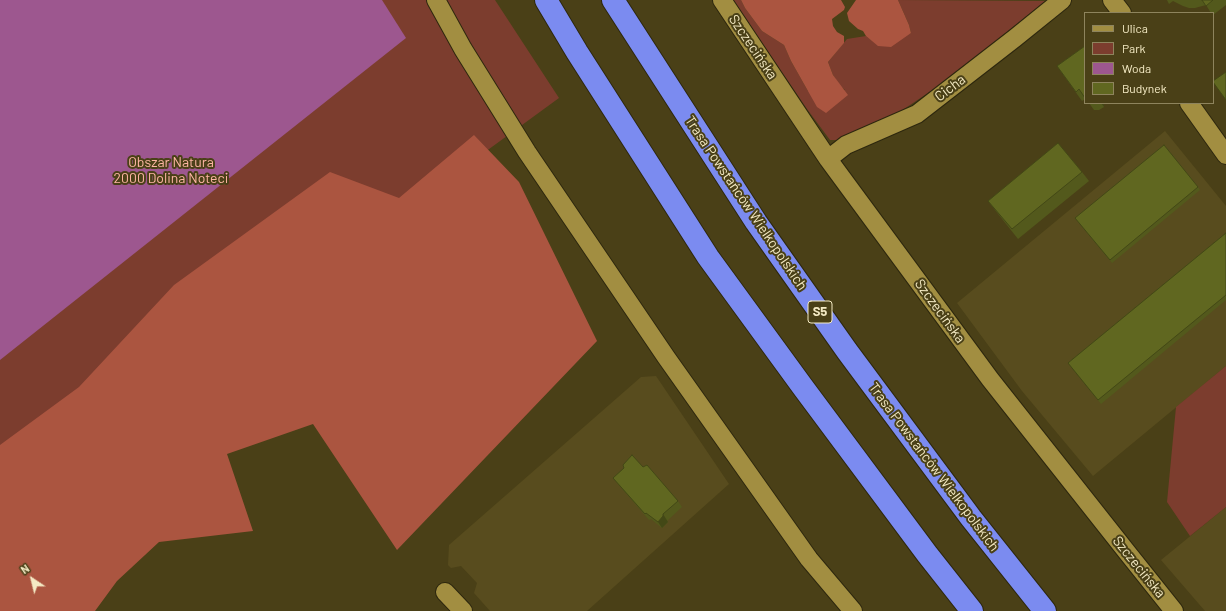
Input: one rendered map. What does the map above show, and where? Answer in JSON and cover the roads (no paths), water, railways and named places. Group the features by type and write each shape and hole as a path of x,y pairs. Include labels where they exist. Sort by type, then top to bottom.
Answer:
{"highway":[{"path":"546,0 577,52 708,257 853,455 927,554 972,611"},
{"name":"Trasa Powstańców Wielkopolskich","path":"613,0 756,222 847,351 971,518 1045,611"}],"street":[{"path":"436,0 527,152 666,357 809,559 852,611"},
{"name":"Szczecińska","path":"722,0 828,159 990,378 1174,611"},
{"name":"Cicha","path":"828,159 846,145 916,114 1062,0"},
{"path":"1112,0 1121,12"},
{"path":"1190,104 1226,155"},
{"path":"445,592 462,611"}],"water":[{"path":"0,0 382,0 406,38 0,360"}],"park label":[{"name":"Obszar Natura 2000 Dolina Noteci","path":"171,170"}]}
